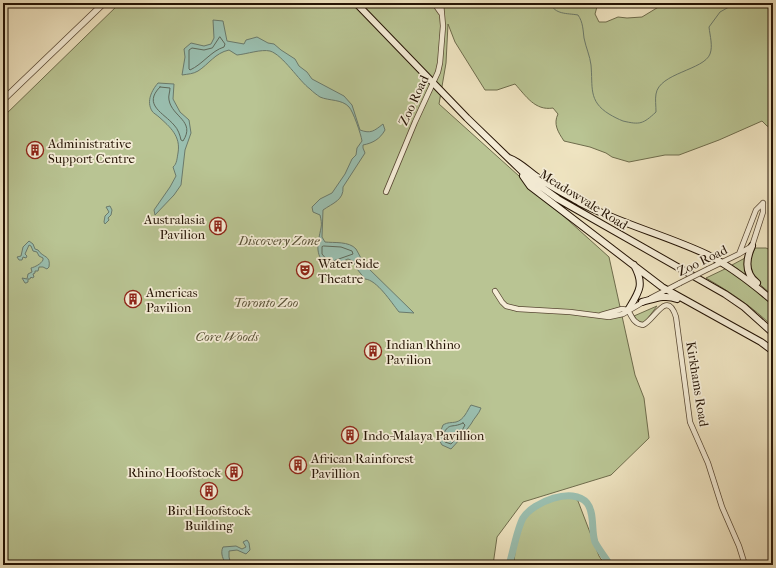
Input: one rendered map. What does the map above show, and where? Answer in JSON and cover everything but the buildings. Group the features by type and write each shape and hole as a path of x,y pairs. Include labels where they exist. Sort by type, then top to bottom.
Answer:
{"main road":[{"name":"Meadowvale Road","path":"356,3 518,168 558,199 725,294 744,307 773,333"},
{"path":"507,158 517,161 536,176 589,207 621,221 680,242 710,256 737,272 773,301"},
{"path":"518,168 530,186 667,290 761,342 773,351"},
{"path":"752,246 748,255 746,266 748,272 753,281 773,301"},
{"path":"628,310 640,290 638,276 633,264"},
{"path":"642,302 667,296 674,297 700,309"}],"street":[{"path":"3,100 104,3"},
{"path":"434,3 442,14"},
{"name":"Zoo Road","path":"386,192 415,122 434,83 440,63 441,3"},
{"name":"Zoo Road","path":"495,291 506,306 518,309 599,316 622,309 628,310 739,254 756,210 763,204 763,212 752,246"},
{"path":"739,254 752,246"},
{"name":"Kirkhams Road","path":"628,310 634,322 643,325 650,321 656,311 663,306 666,305 674,310 690,422 708,463 722,507 739,546 745,565"}],"green space":[{"name":"Toronto Zoo","path":"120,3 598,3 595,14 599,22 606,22 618,17 642,17 665,3 773,3 773,129 762,121 719,140 679,155 665,155 629,162 612,157 590,147 564,141 556,125 558,114 553,108 541,107 531,102 515,84 497,90 485,90 455,42 448,24 446,63 439,104 609,257 635,375 644,398 649,438 611,475 523,502 497,537 493,565 3,565 3,117"},
{"path":"755,248 766,248 773,251 773,296 751,275 750,257"},
{"path":"745,258 748,277 732,265"},
{"path":"727,268 762,295 773,306 773,327 741,300 706,278"},
{"path":"657,306 645,322 641,323 636,320 634,316"},
{"path":"570,494 578,501 599,556 605,565 514,564 519,525 525,515 541,504"}],"water":[{"path":"213,20 223,21 227,41 244,44 246,40 257,37 268,43 274,44 295,59 299,66 307,72 312,79 344,96 352,105 360,130 367,132 372,131 383,124 385,130 381,136 373,142 363,145 365,153 343,187 340,198 323,210 322,237 325,242 353,246 366,266 414,313 399,312 379,287 370,280 365,279 353,261 348,259 334,265 326,266 318,252 321,220 320,215 313,212 312,207 320,199 332,193 345,174 352,159 356,155 357,148 362,141 351,109 346,104 339,101 320,97 306,85 275,53 270,51 258,51 237,55 229,50 224,51 198,71 182,75 185,57 184,49 191,43 204,46 211,44 214,38"},
{"path":"158,83 174,84 173,99 180,112 189,120 191,133 185,150 181,185 174,195 155,215 154,210 176,176 173,167 177,161 178,153 178,142 174,132 153,112 150,107 150,96"},
{"path":"110,206 112,210 111,215 105,224 105,216 109,212 106,207"},
{"path":"29,241 33,244 35,249 48,258 49,267 47,269 39,267 38,271 35,271 33,274 34,277 28,279 28,282 25,283 22,278 27,279 28,274 32,272 31,268 41,263 43,260 43,258 39,256 37,252 33,251 29,245 25,254 27,256 26,258 23,257 22,260 19,260 17,257 21,256 23,247"},
{"path":"471,405 481,408 471,424 451,449 442,445 438,438 443,425 459,421"},
{"path":"247,540 250,550 246,554 237,550 229,551 230,561 229,565 227,565 222,556 223,547 236,546 242,549 246,547 243,542"}],"waterway":[{"path":"550,3 558,12 578,15 580,18 590,62 593,93 598,104 602,109 618,119 634,123 644,121 656,112 656,94 659,87 665,81 706,59 710,54 711,48 709,27 720,12 736,3"},
{"path":"509,565 523,518 528,512 544,502 563,496 581,498 587,503 591,512 595,542 610,565"}],"place":[{"name":"Administrative Support Centre","path":"35,150"},
{"name":"Australasia Pavilion","path":"218,226"},
{"name":"Water Side Theatre","path":"305,270"},
{"name":"Americas Pavilion","path":"133,299"},
{"name":"Indian Rhino Pavilion","path":"373,351"},
{"name":"Indo-Malaya Pavillion","path":"350,435"},
{"name":"African Rainforest Pavillion","path":"298,465"},
{"name":"Rhino Hoofstock","path":"234,472"},
{"name":"Bird Hoofstock Building","path":"209,491"}],"park label":[{"name":"Discovery Zone","path":"279,240"},
{"name":"Core Woods","path":"227,336"}]}
